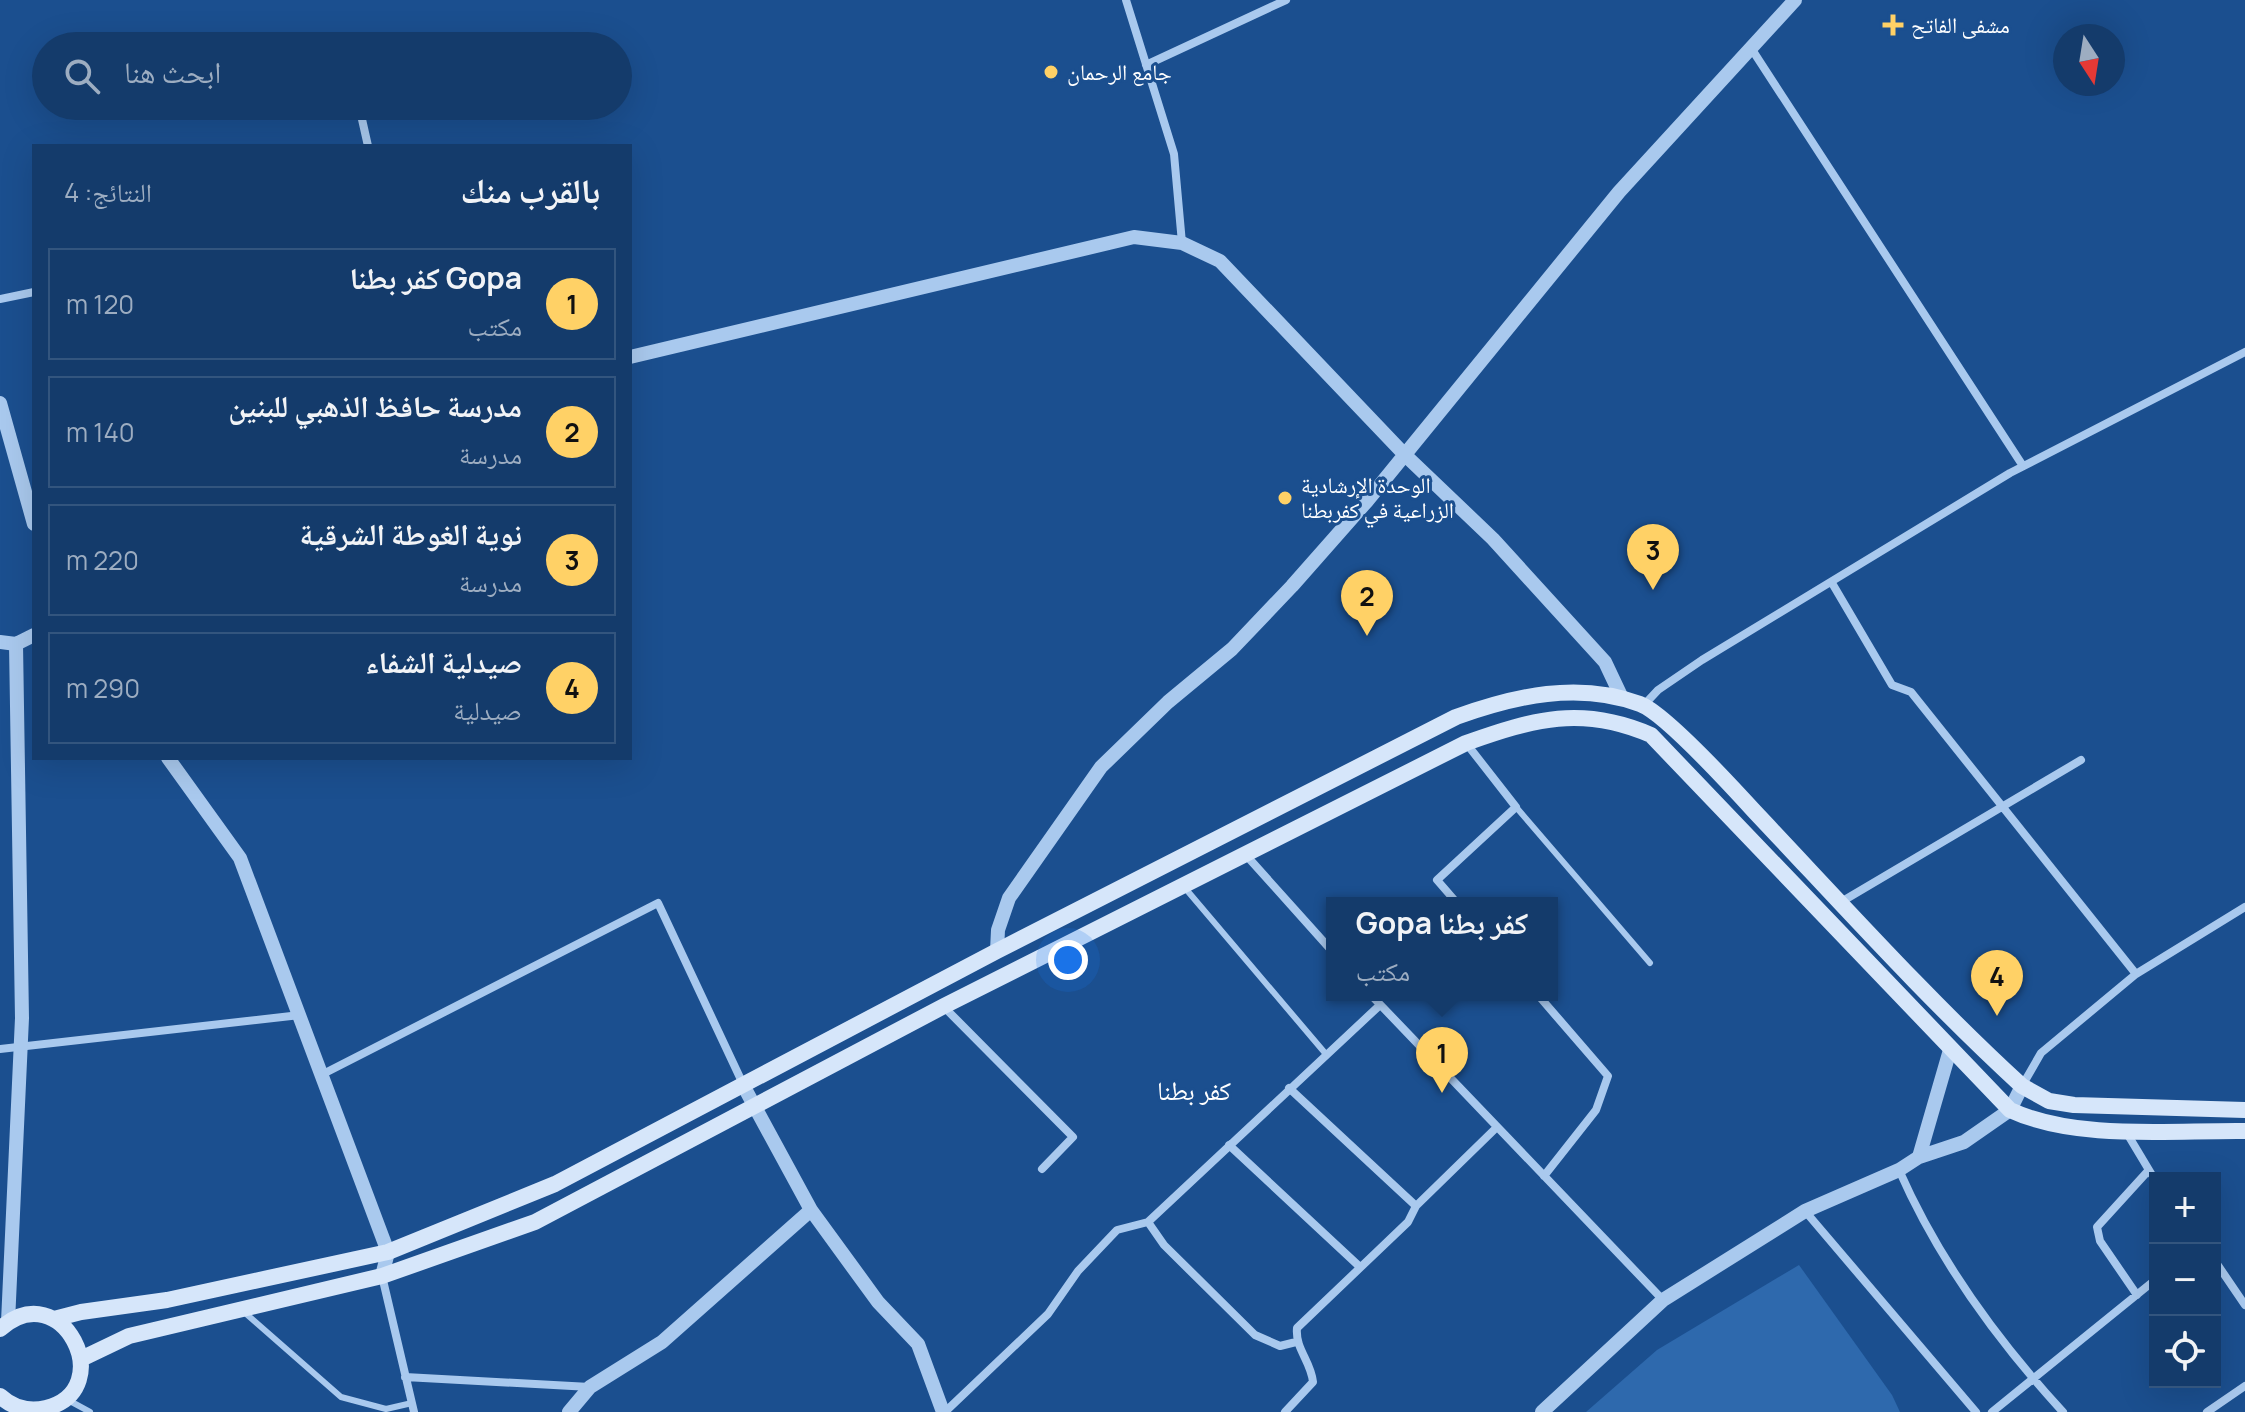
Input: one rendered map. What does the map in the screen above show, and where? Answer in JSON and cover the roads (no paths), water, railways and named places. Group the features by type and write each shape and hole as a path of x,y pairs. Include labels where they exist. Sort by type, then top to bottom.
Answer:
{"main road":[{"path":"54,1319 81,1312 167,1300 388,1252 555,1184 997,951 1456,717 1506,699 1543,693 1622,698 1644,705 1715,769 2022,1086 2049,1101 2074,1105 2245,1110"},
{"path":"81,1359 129,1336 382,1276 535,1222 944,1006 1466,743 1528,721 1553,717 1598,718 1651,735 2010,1110 2032,1120 2059,1126 2245,1131"},
{"path":"0,1396 22,1409 37,1410 63,1405 74,1387 81,1359 73,1336 54,1319 39,1315 3,1324"}],"street":[{"path":"1126,0 1174,154 1182,243"},
{"path":"1146,65 1286,0"},
{"path":"997,951 998,930 1009,898 1101,767 1168,702 1232,649 1292,586 1619,192 1795,0"},
{"path":"1751,47 2023,466"},
{"path":"362,120 368,144"},
{"path":"632,357 1134,237 1182,243 1220,261 1404,454 1493,539 1605,662 1622,698"},
{"path":"0,299 32,292"},
{"path":"1644,705 1658,690 1702,660 2023,466 2245,352"},
{"path":"0,403 30,499"},
{"path":"1832,583 1892,685 1911,692 2136,974"},
{"path":"0,642 16,644 32,636"},
{"path":"3,1324 20,1047 16,644"},
{"path":"1452,897 1437,880 1516,807 1466,743"},
{"path":"169,760 240,858 301,1015 388,1252 382,1276 413,1408"},
{"path":"1841,902 2081,760"},
{"path":"1245,854 1326,944"},
{"path":"323,1074 658,903 753,1107 811,1210 878,1302 918,1344 944,1412 1048,1314 1078,1271 1117,1230 1148,1222 1325,1053 1380,1005"},
{"path":"1542,1412 1663,1300 1805,1211 1899,1170 1919,1157 1964,1142 2010,1110 2041,1053 2136,974 2245,907"},
{"path":"1376,1001 1663,1300"},
{"path":"1543,1001 1608,1076 1596,1110 1544,1176"},
{"path":"944,1006 1073,1137 1042,1169"},
{"path":"0,1049 301,1015"},
{"path":"1919,1157 1950,1050"},
{"path":"1289,1088 1416,1206"},
{"path":"1285,1412 1313,1382 1312,1367 1296,1342 1297,1328 1408,1222 1416,1206 1497,1127"},
{"path":"2125,1129 2148,1171 2097,1227 2100,1241 2137,1295"},
{"path":"1229,1145 1360,1267"},
{"path":"1899,1170 1921,1221 1960,1286 2063,1412"},
{"path":"569,1412 590,1387 662,1342 811,1210"},
{"path":"1805,1211 1976,1412"},
{"path":"1148,1222 1164,1245 1255,1335 1280,1346 1296,1342"},
{"path":"2221,1270 2245,1305"},
{"path":"1992,1412 2149,1285"},
{"path":"405,1377 590,1387"},
{"path":"2207,1412 2245,1386"}],"lane":[{"path":"1516,807 1650,963"},
{"path":"1183,885 1325,1053"},
{"path":"242,1309 341,1397 386,1409 413,1408"},
{"path":"63,1405 90,1412"}],"place":[{"name":"مشفى الفاتح","path":"1893,25"},
{"name":"جامع الرحمان","path":"1051,72"},
{"name":"الوحدة الإرشادية الزراعية في كفربطنا","path":"1285,498"},
{"name":"نوية الغوطة الشرقية","path":"1653,590"},
{"name":"مدرسة حافظ الذهبي للبنين","path":"1367,636"},
{"name":"صيدلية الشفاء","path":"1997,1016"},
{"name":"Gopa كفر بطنا","path":"1442,1093"}],"district":[{"name":"كفر بطنا","path":"1194,1091"}]}
